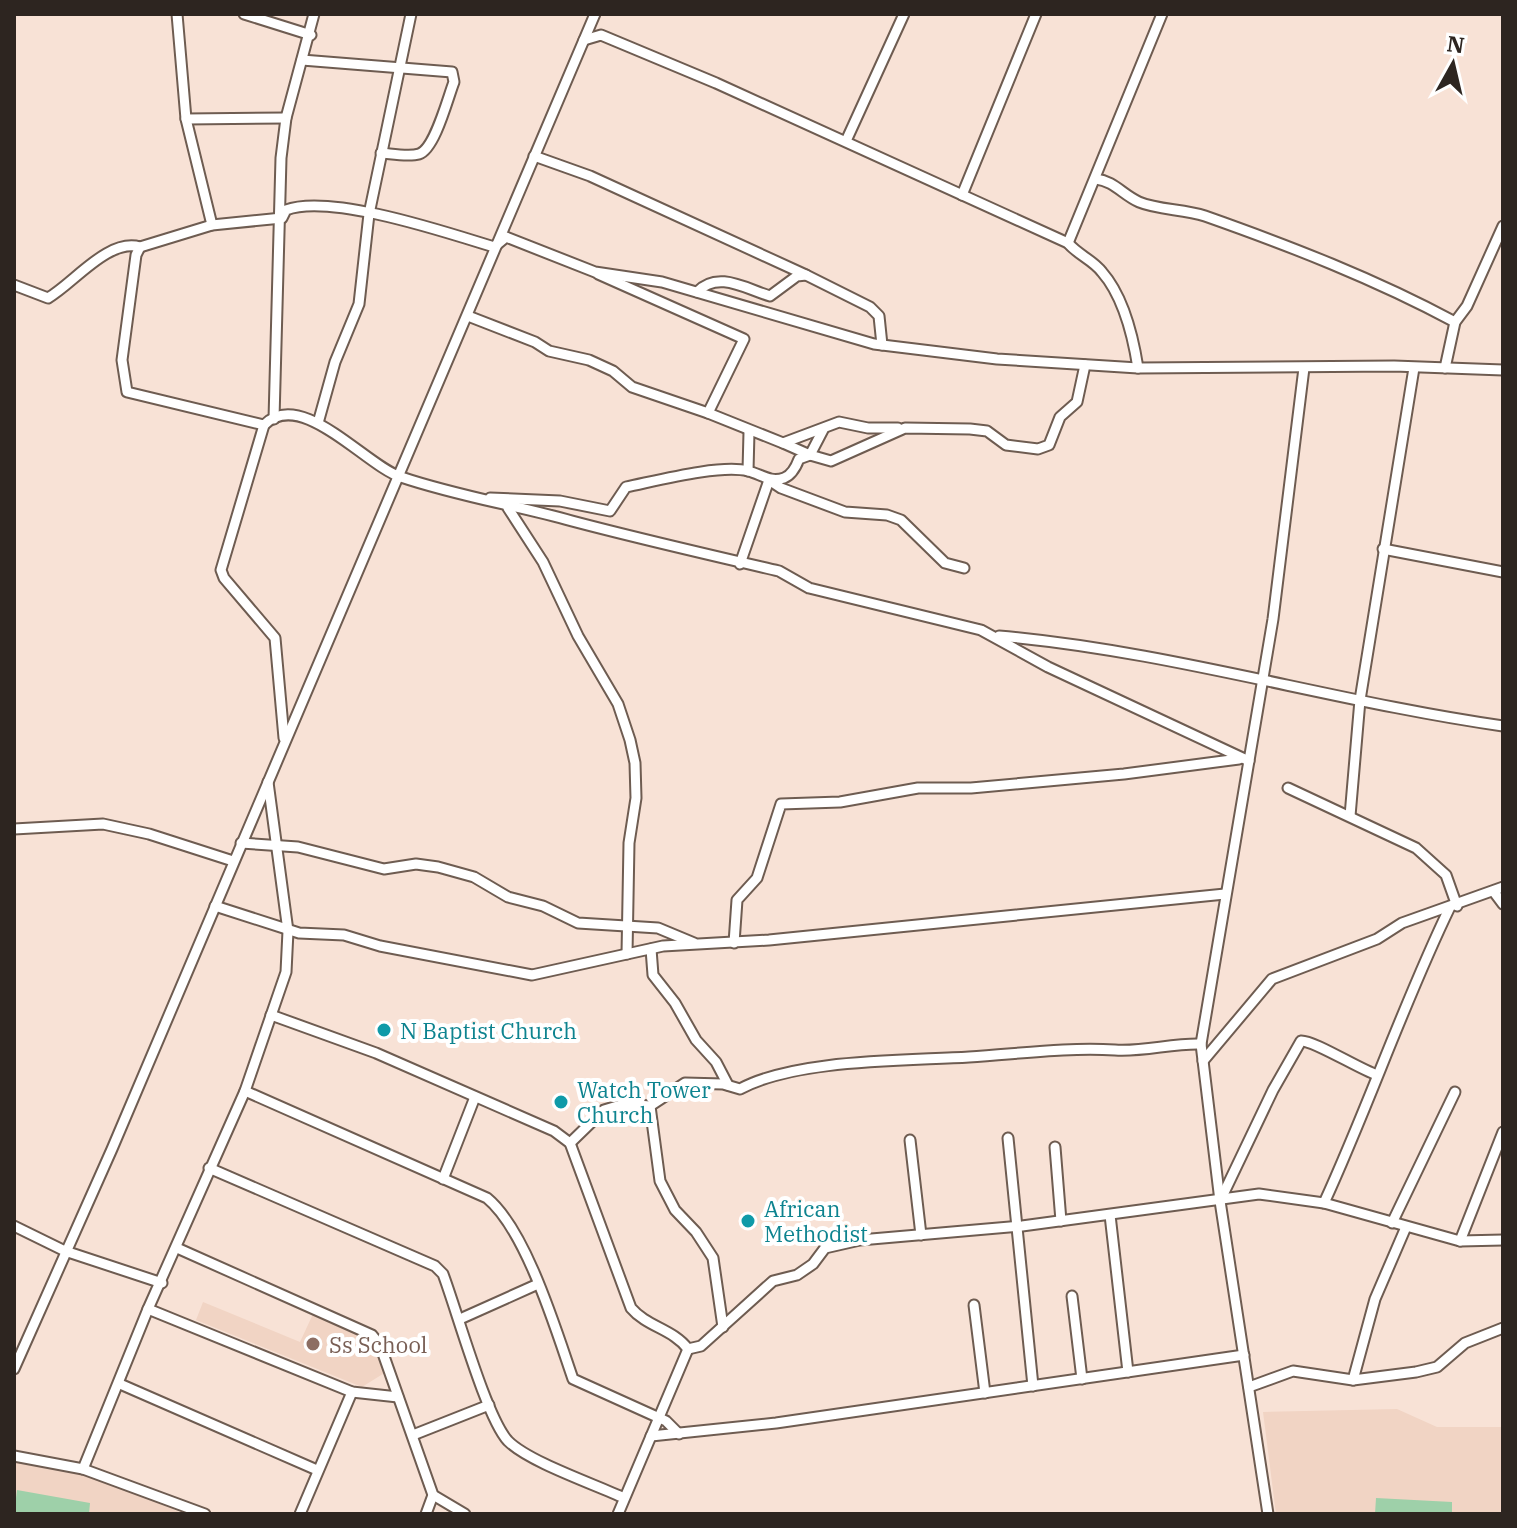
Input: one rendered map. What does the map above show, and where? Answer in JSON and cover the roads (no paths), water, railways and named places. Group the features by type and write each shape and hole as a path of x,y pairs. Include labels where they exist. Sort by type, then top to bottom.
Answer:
{"street":[{"path":"177,14 186,119 212,225"},
{"path":"244,14 311,35"},
{"path":"274,419 282,218 281,158 286,118 311,35 314,14"},
{"path":"318,423 335,362 359,304 369,214 411,14"},
{"path":"14,1369 112,1149 595,14"},
{"path":"846,141 904,14"},
{"path":"962,195 1036,14"},
{"path":"1068,243 1162,14"},
{"path":"584,40 601,35 846,141 1068,243 1100,269 1113,289 1133,334 1138,368"},
{"path":"302,60 443,70 455,76 431,142 424,152 417,155 381,153"},
{"path":"186,119 286,118"},
{"path":"534,156 590,176 870,307 879,316 882,345"},
{"path":"1096,179 1111,182 1140,202 1198,214 1264,237 1409,297 1455,322"},
{"path":"282,218 286,210 309,206 369,214 407,221 494,247"},
{"path":"14,285 48,298 106,254 212,225 282,218"},
{"path":"1445,368 1455,322 1467,306 1503,226"},
{"path":"494,247 506,237 524,241 744,339 708,413"},
{"path":"140,247 136,255 122,360 127,392 264,425"},
{"path":"595,272 624,274 697,292 882,345 1138,368 1503,370"},
{"path":"697,292 704,285 721,280 770,296 797,276 806,275"},
{"path":"468,316 535,342 549,351 589,360 613,371 632,387 831,461 905,428"},
{"path":"783,443 839,422 868,428 987,431 1006,445 1045,447 1052,442 1060,417 1077,402 1085,365"},
{"path":"1268,1514 1220,1201 1201,1044 1244,760 1262,682 1304,368"},
{"path":"1350,816 1360,700 1414,368"},
{"path":"284,742 275,638 224,578 221,570 264,425 274,419 296,416 318,423 397,476 508,508 779,571 809,588 995,636 1111,648 1262,682 1503,726"},
{"path":"769,480 784,478 795,470 799,459 810,455 823,430"},
{"path":"748,471 749,432"},
{"path":"480,498 560,501 610,511 626,487 693,472 748,471 831,508 862,515 887,515 901,520 945,563 964,568"},
{"path":"740,564 769,480"},
{"path":"508,508 543,562 571,622 618,704 630,740 635,763 636,798 629,843 627,954"},
{"path":"1383,549 1503,572"},
{"path":"995,636 1048,667 1154,714 1244,760"},
{"path":"734,943 737,900 757,878 781,804 840,802 918,788 1081,778 1244,760"},
{"path":"83,1469 148,1309 245,1091 286,972 288,931 274,846 268,781"},
{"path":"1288,788 1350,816 1429,858 1446,875 1454,907 1421,967 1377,1075 1369,1103 1324,1203"},
{"path":"14,829 103,824 149,834 233,861"},
{"path":"241,843 298,847 384,869 416,864 438,867 474,877 508,897 543,906 578,923 658,928 696,944"},
{"path":"1203,1061 1272,979 1377,939 1402,923 1499,889 1503,904"},
{"path":"215,906 288,931 344,935 380,946 518,975 532,975 651,949 1225,894"},
{"path":"651,949 653,975 675,1003 696,1040 716,1062 728,1085"},
{"path":"271,1015 376,1053 554,1131 570,1143 631,1308 639,1318 680,1338 688,1349"},
{"path":"1220,1201 1273,1090 1301,1041 1311,1041 1339,1059 1377,1075"},
{"path":"570,1143 604,1110 624,1104 650,1106 685,1083 728,1085 740,1089 755,1080 862,1064 1074,1048 1116,1050 1175,1043 1201,1044"},
{"path":"245,1091 487,1198 504,1212 538,1284 573,1379 659,1418 679,1434"},
{"path":"1392,1223 1455,1092"},
{"path":"443,1179 475,1097"},
{"path":"650,1106 660,1181 675,1210 696,1232 713,1258 724,1317 722,1329"},
{"path":"1460,1241 1503,1132"},
{"path":"1008,1138 1033,1386"},
{"path":"910,1140 921,1235"},
{"path":"1055,1147 1061,1221"},
{"path":"209,1168 424,1260 443,1274 489,1405 508,1441 527,1455 624,1498"},
{"path":"688,1349 701,1346 773,1281 797,1275 813,1264 830,1245 1061,1221 1259,1194 1324,1203 1460,1241 1503,1240"},
{"path":"1110,1215 1128,1372"},
{"path":"14,1226 65,1251 162,1283"},
{"path":"1353,1380 1375,1299 1406,1227"},
{"path":"177,1248 361,1327 380,1345 433,1495 426,1514"},
{"path":"460,1319 538,1284"},
{"path":"1072,1296 1082,1379"},
{"path":"974,1305 985,1393"},
{"path":"148,1309 352,1392 398,1397"},
{"path":"1249,1387 1293,1371 1353,1380 1437,1367 1465,1343 1503,1328"},
{"path":"618,1514 688,1349"},
{"path":"651,1436 985,1393 1244,1355"},
{"path":"120,1384 317,1470"},
{"path":"300,1514 352,1392"},
{"path":"413,1435 489,1405"},
{"path":"14,1456 83,1469 205,1514"},
{"path":"433,1495 465,1514"}],"place":[{"name":"N Baptist Church","path":"384,1030"},
{"name":"Watch Tower Church","path":"561,1102"},
{"name":"African Methodist","path":"748,1221"},
{"name":"Ss School","path":"313,1344"}]}
